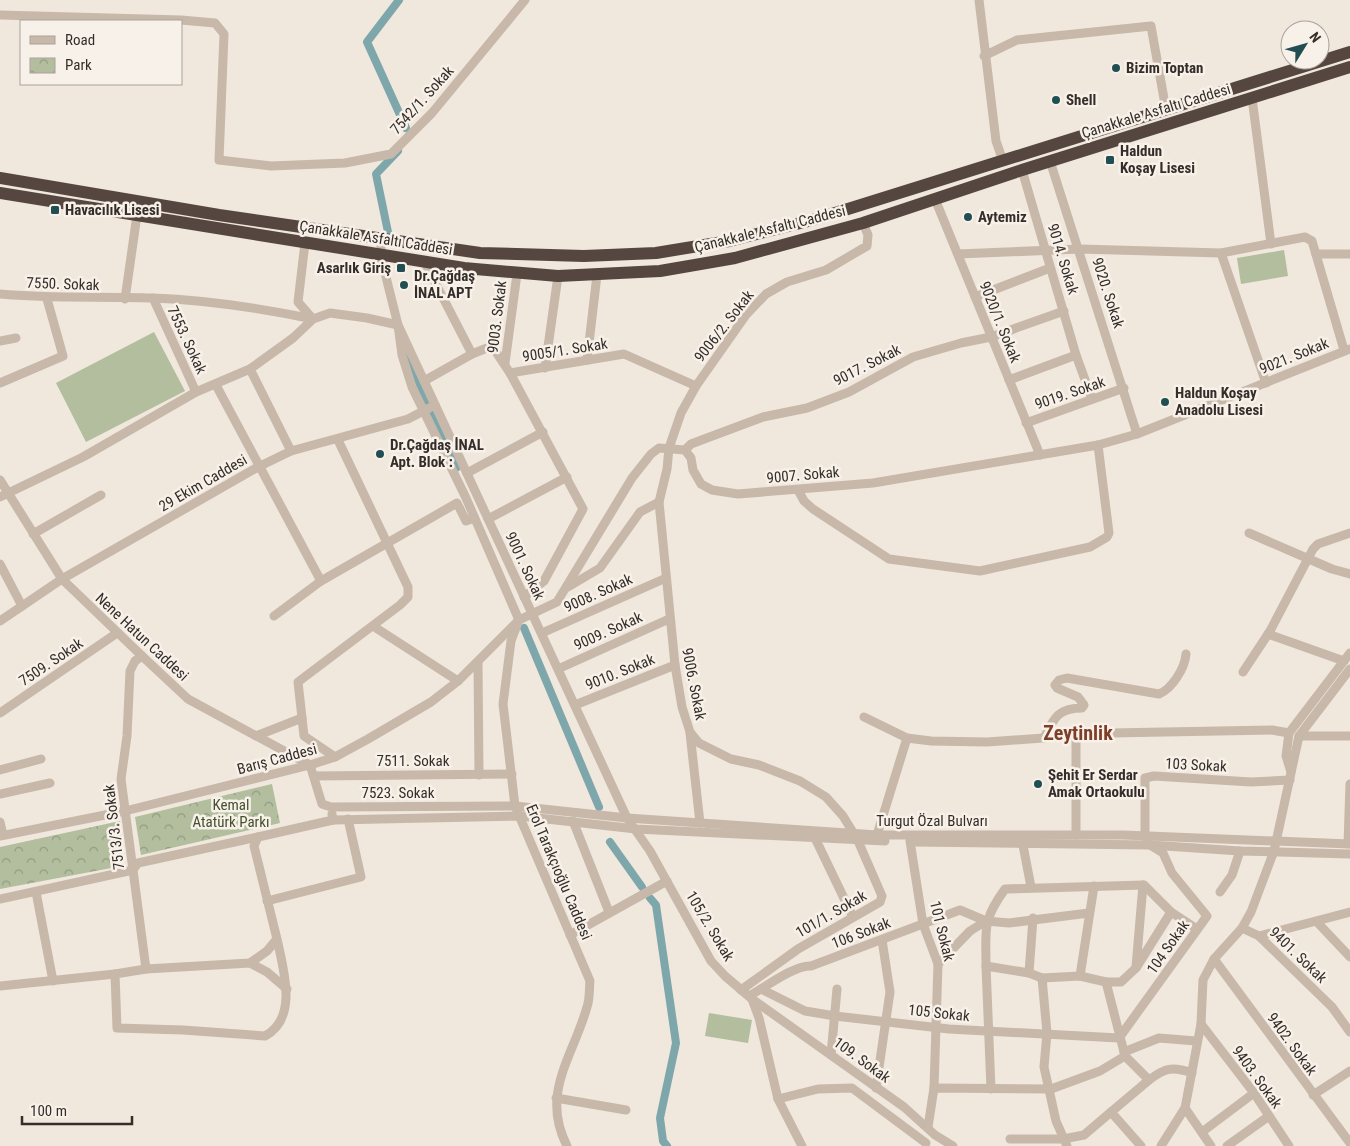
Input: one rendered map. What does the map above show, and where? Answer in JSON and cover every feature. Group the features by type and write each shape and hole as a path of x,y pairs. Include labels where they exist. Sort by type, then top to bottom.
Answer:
{"highway":[{"name":"Çanakkale Asfaltı Caddesi","path":"0,178 381,240 480,253 584,256 656,253 729,241 816,218 1350,52"},
{"name":"Çanakkale Asfaltı Caddesi","path":"0,193 137,214 381,257 517,274 558,276 660,271 735,258 863,223 1050,161 1350,67"}],"street":[{"name":"7542/1. Sokak","path":"182,20 215,23 224,34 219,160 271,166 345,163 392,154 432,113 524,0"},
{"path":"979,0 984,56 996,141 1003,161"},
{"name":"7542/1. Sokak","path":"0,15 181,20"},
{"path":"984,56 1017,40 1151,26 1166,110"},
{"path":"1252,98 1271,244"},
{"name":"9020. Sokak","path":"1050,161 1080,249 1138,434"},
{"name":"9014. Sokak","path":"1022,170 1076,355 1092,399"},
{"name":"9020/1. Sokak","path":"935,199 1040,455"},
{"path":"125,299 137,214"},
{"name":"9006/2. Sokak","path":"659,502 667,469 669,448 682,413 696,386 726,342 766,294 788,282 826,270 866,246 868,235 863,223"},
{"path":"958,254 1080,249 1221,253 1305,237 1312,241 1347,350"},
{"path":"381,240 381,257 398,325 402,355 422,411 474,518 520,620 556,602 637,472 651,454 659,448 685,450"},
{"path":"305,243 298,302 312,318"},
{"path":"1221,253 1266,383"},
{"path":"1316,254 1350,254"},
{"path":"426,263 472,354"},
{"path":"975,297 1050,268"},
{"name":"9003. Sokak","path":"505,363 517,274"},
{"path":"587,360 597,275"},
{"path":"545,368 558,276"},
{"name":"7550. Sokak","path":"0,294 47,298 153,298 263,309 312,318"},
{"path":"0,383 63,356 47,298"},
{"name":"7553. Sokak","path":"153,298 196,392"},
{"name":"9017. Sokak","path":"685,450 691,444 763,417 807,408 848,392 913,357 991,337 1064,311"},
{"path":"3,495 83,457 196,392 250,369 293,338 312,318 330,313 367,318 398,325"},
{"name":"9001. Sokak","path":"398,325 627,818"},
{"path":"0,341 16,338"},
{"name":"9005/1. Sokak","path":"424,381 472,354 492,346 510,373 624,354 696,386"},
{"name":"9021. Sokak","path":"1138,434 1347,350"},
{"path":"1009,380 1076,355"},
{"path":"250,369 291,451"},
{"path":"510,373 567,476 583,510 544,581 524,597"},
{"path":"216,385 250,446 258,467 321,581"},
{"name":"9019. Sokak","path":"1026,423 1124,388"},
{"name":"29 Ekim Caddesi","path":"0,621 62,579 258,467 291,451 338,440 408,419 435,405"},
{"path":"467,473 543,432"},
{"name":"9007. Sokak","path":"685,450 691,458 693,470 701,484 712,490 738,494 873,483 1098,445 1138,434"},
{"path":"335,757 304,736 298,682 373,626 408,597 408,588 388,543 338,440"},
{"path":"798,490 804,501 813,509 890,558 980,571 1090,546 1107,537 1109,534 1098,445"},
{"path":"488,519 567,476"},
{"name":"Nene Hatun Caddesi","path":"0,480 3,495 62,579 142,656 188,698 310,765"},
{"path":"32,534 100,495"},
{"path":"566,588 600,568 640,512 659,502"},
{"name":"9006. Sokak","path":"659,502 675,665 682,707 690,732 699,743 731,759 759,765 809,786 826,796 843,816 856,837"},
{"path":"274,616 321,581 457,504 466,521 474,518"},
{"path":"1249,533 1332,569 1350,574"},
{"path":"1243,672 1268,634 1308,558 1318,544 1350,533"},
{"path":"0,564 22,606"},
{"name":"9008. Sokak","path":"542,634 666,578"},
{"name":"9009. Sokak","path":"558,669 669,619"},
{"name":"Barış Caddesi","path":"2,836 125,812 335,757 408,717 458,681 520,620"},
{"name":"Erol Tarakçıoğlu Caddesi","path":"520,620 511,641 503,704 515,806 590,980 588,1006 569,1052 556,1098 558,1123 566,1146"},
{"path":"373,626 458,681"},
{"name":"7509. Sokak","path":"0,713 117,633"},
{"path":"1268,634 1347,657 1289,733 1286,756 1291,776"},
{"path":"1044,738 1052,722 1061,712 1068,708 1082,708 1084,705 1078,698 1057,688 1056,685 1059,680 1068,678 1159,694 1170,687 1185,660 1186,654"},
{"name":"7513/3. Sokak","path":"142,656 135,661 130,671 127,736 122,764 122,789 146,969"},
{"path":"478,663 479,775"},
{"name":"9010. Sokak","path":"575,705 675,665"},
{"path":"1161,1146 1185,1108 1196,1041 1201,1024 1203,980 1214,960 1242,928 1262,886 1277,841 1299,736 1350,669"},
{"path":"864,717 907,738 931,741 988,742 1076,736 1262,730 1289,733"},
{"path":"256,736 302,718"},
{"path":"690,732 700,823"},
{"path":"1076,736 1076,835"},
{"path":"1299,736 1350,736"},
{"path":"877,835 907,738"},
{"path":"0,770 41,759"},
{"path":"310,765 322,804 331,807 333,820"},
{"name":"7511. Sokak","path":"314,776 512,774"},
{"name":"103 Sokak","path":"1172,873 1163,853 1150,845 1145,836 1145,778 1147,776 1251,782 1291,776"},
{"path":"0,794 50,784"},
{"path":"1349,847 1350,784"},
{"name":"Turgut Özal Bulvarı","path":"515,806 627,818 910,842 1021,839 1076,835 1277,841 1349,847"},
{"name":"7523. Sokak","path":"331,807 515,806"},
{"name":"Turgut Özal Bulvarı","path":"0,899 133,870 138,863 333,820 348,819 520,816 636,829 815,838 877,835 1021,839 1240,851 1349,847"},
{"name":"105/2. Sokak","path":"627,818 636,829 668,881 711,961 750,998"},
{"path":"267,901 361,877 348,819"},
{"path":"573,821 609,912"},
{"path":"0,822 2,836"},
{"path":"115,974 117,1028 183,1030 265,1036 274,1031 283,1013 287,989 254,846 258,837"},
{"name":"101/1. Sokak","path":"741,990 798,949 880,902 882,896 856,837"},
{"path":"815,838 853,917"},
{"path":"1021,839 1031,887"},
{"name":"101 Sokak","path":"910,842 923,924 938,964 934,1088 928,1126"},
{"path":"1220,892 1232,875 1240,851"},
{"name":"104 Sokak","path":"1119,1038 1207,916 1172,873"},
{"path":"570,935 668,881"},
{"path":"991,1088 986,921 992,907 1005,889 1143,885 1171,912 1197,929"},
{"path":"1136,968 1143,885"},
{"path":"1080,976 1094,886"},
{"path":"36,892 53,981"},
{"name":"106 Sokak","path":"750,998 761,989 806,965 811,966 960,910 986,921 1009,923 1033,918 1089,913"},
{"path":"986,966 1042,978 1080,976 1106,982 1121,982 1136,968 1171,912"},
{"path":"1259,936 1350,912"},
{"path":"1028,974 1033,918"},
{"path":"938,964 970,931 986,921"},
{"path":"1317,922 1350,957"},
{"name":"9401. Sokak","path":"1242,928 1259,936 1332,1007 1350,1032"},
{"path":"250,963 267,951 277,939"},
{"path":"876,1088 890,992 882,940"},
{"path":"798,949 806,965"},
{"name":"9402. Sokak","path":"1214,960 1313,1095 1346,1130 1350,1144"},
{"path":"0,986 146,969 250,963 267,972 287,989"},
{"path":"1042,978 1047,1033 1044,1066 1051,1089 1056,1121 1065,1142"},
{"path":"1106,982 1119,1038 1125,1054 1150,1080"},
{"name":"105 Sokak","path":"761,989 805,1011 836,1016 936,1028 1119,1038"},
{"path":"831,1055 837,989"},
{"path":"750,998 759,1018 778,1099 802,1146"},
{"name":"109. Sokak","path":"750,998 904,1107 928,1126 935,1136 953,1146"},
{"name":"9403. Sokak","path":"1201,1024 1254,1093 1289,1146"},
{"path":"934,1088 1051,1089 1100,1070 1125,1054 1159,1038 1196,1041"},
{"path":"1010,1139 1065,1142 1084,1135 1163,1069 1183,1070 1192,1073"},
{"path":"1313,1095 1350,1071"},
{"path":"778,1099 818,1089 852,1088 924,1145 935,1136"},
{"path":"1202,1132 1254,1093"},
{"path":"556,1098 626,1110"},
{"path":"1185,1108 1212,1146"},
{"path":"1111,1112 1141,1146"},
{"path":"1227,1146 1269,1116"}],"green space":[{"path":"1284,250 1288,276 1241,284 1237,258"},
{"path":"154,332 185,391 86,442 56,383"},
{"name":"Kemal Atatürk Parkı","path":"272,784 280,823 141,855 135,817"},
{"path":"120,821 122,866 0,889 0,847"},
{"path":"709,1013 752,1020 748,1043 705,1036"}],"waterway":[{"path":"399,0 367,42 406,128"},
{"path":"388,232 376,174 398,151"},
{"path":"404,348 427,401"},
{"path":"432,413 456,468"},
{"path":"524,628 599,807"},
{"path":"610,842 642,887"},
{"path":"650,898 656,905 676,1043 660,1118 663,1141 667,1146"}],"place":[{"name":"Bizim Toptan","path":"1116,68"},
{"name":"Shell","path":"1056,100"},
{"name":"Haldun Koşay Lisesi","path":"1110,160"},
{"name":"Havacılık Lisesi","path":"55,210"},
{"name":"Aytemiz","path":"968,217"},
{"name":"Asarlık Giriş","path":"401,268"},
{"name":"Dr.Çağdaş İNAL APT","path":"404,285"},
{"name":"Haldun Koşay Anadolu Lisesi","path":"1165,402"},
{"name":"Dr.Çağdaş İNAL Apt. Blok :","path":"380,454"},
{"name":"Şehit Er Serdar Amak Ortaokulu","path":"1038,784"}],"district":[{"name":"Zeytinlik","path":"1078,733"}]}
